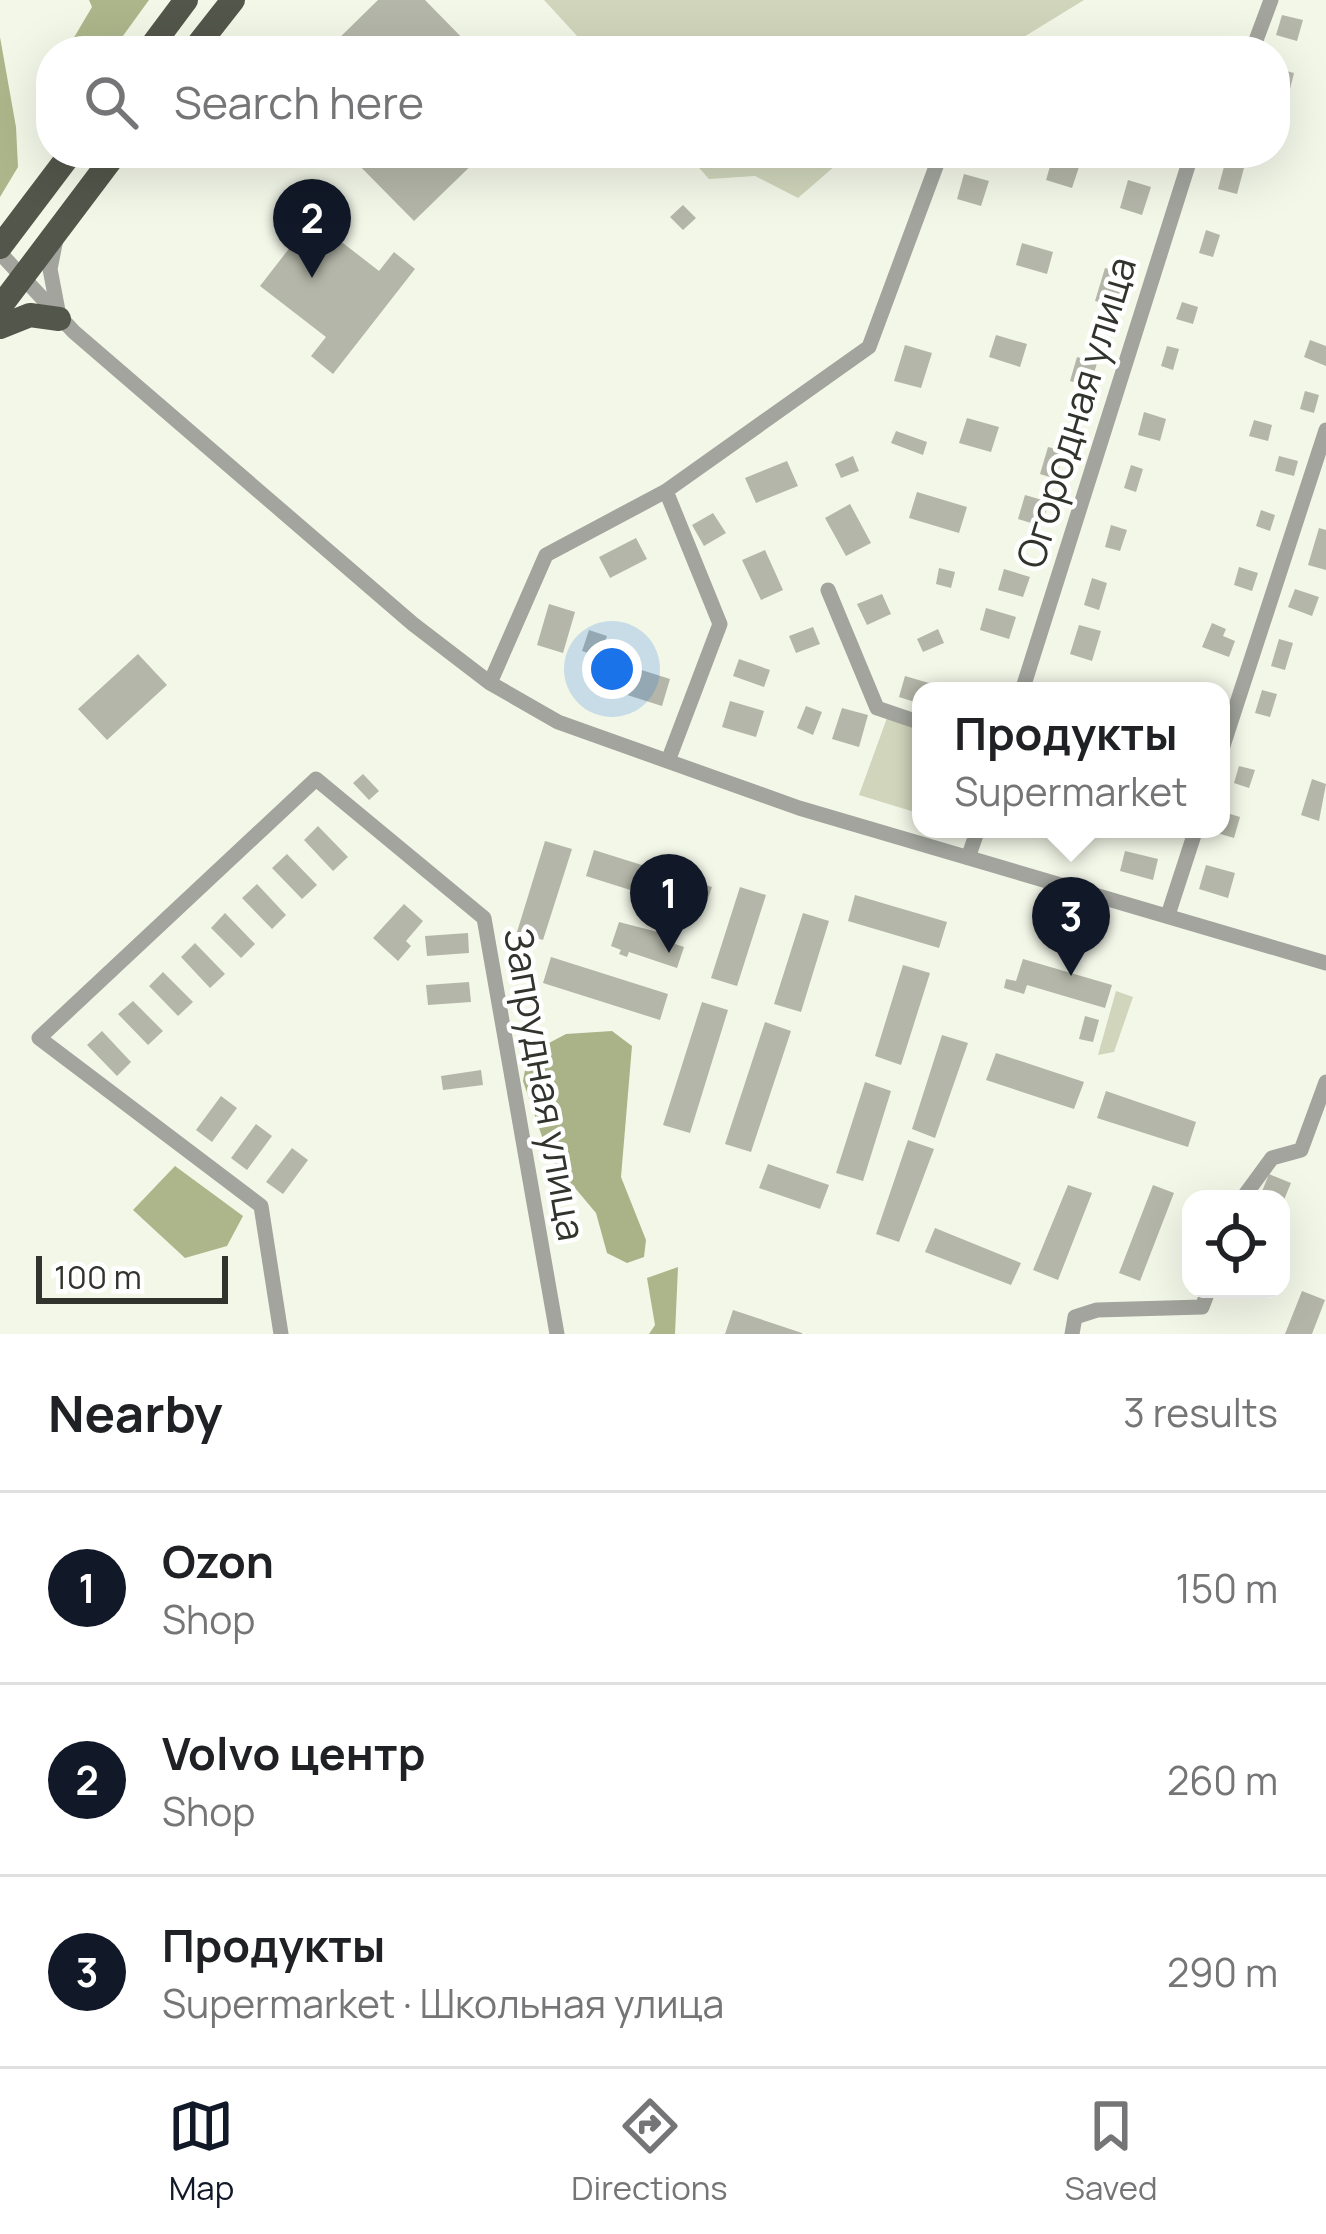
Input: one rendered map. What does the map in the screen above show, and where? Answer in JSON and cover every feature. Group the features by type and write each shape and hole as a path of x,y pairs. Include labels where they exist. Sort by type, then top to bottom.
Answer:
{"highway":[{"path":"159,36 186,0"},
{"path":"205,36 233,0"},
{"path":"0,250 60,168"},
{"path":"0,307 105,168"},
{"path":"0,213 44,189"},
{"path":"0,327 29,315 59,319"}],"street":[{"path":"1258,36 1271,0"},
{"path":"490,683 546,555 666,491 869,347 935,168"},
{"name":"Огородная улица","path":"1025,682 1187,168"},
{"path":"58,229 50,269 59,319"},
{"path":"0,250 59,319 413,624 490,683 558,722 800,808 1326,963"},
{"path":"1230,724 1326,430"},
{"path":"666,491 720,624 668,761"},
{"path":"828,590 877,708 912,720"},
{"name":"Запрудная улица","path":"281,1334 261,1206 38,1038 316,779 484,917 557,1334"},
{"path":"968,858 975,838"},
{"path":"1168,914 1193,838"},
{"path":"1247,1190 1272,1158 1301,1150 1326,1082"},
{"path":"1072,1334 1075,1317 1097,1310 1202,1306 1205,1298"}],"shaded area":[{"path":"89,0 149,0 123,36 75,36 92,7"},
{"path":"544,0 1084,0 1025,36 577,36"},
{"path":"0,37 18,167 0,197"},
{"path":"699,168 833,168 798,198 755,176 709,179"},
{"path":"887,718 912,726 912,811 859,795"},
{"path":"1116,991 1133,997 1114,1052 1098,1055"},
{"path":"612,1031 632,1046 621,1177 646,1240 644,1257 627,1263 607,1253 596,1213 549,1157 523,1081 528,1054 566,1034"},
{"path":"175,1166 243,1216 227,1246 185,1258 133,1210"},
{"path":"678,1267 675,1334 649,1334 655,1325 647,1278"}],"building":[{"path":"378,0 425,0 460,36 341,36"},
{"path":"1282,15 1303,20 1297,41 1276,35"},
{"path":"362,168 469,168 414,221"},
{"path":"1050,168 1079,168 1072,188 1046,180"},
{"path":"1224,168 1244,168 1237,194 1218,189"},
{"path":"964,174 989,181 981,206 957,199"},
{"path":"1128,180 1151,187 1142,215 1120,208"},
{"path":"683,205 696,218 683,230 670,217"},
{"path":"312,219 379,271 394,252 415,269 333,374 311,356 326,337 260,286"},
{"path":"1206,230 1220,235 1213,257 1199,253"},
{"path":"1022,243 1053,252 1047,274 1016,265"},
{"path":"1105,268 1126,274 1117,307 1095,301"},
{"path":"1182,302 1198,307 1193,324 1176,319"},
{"path":"996,335 1027,344 1020,367 989,357"},
{"path":"1310,340 1326,346 1326,366 1304,357"},
{"path":"905,345 932,353 921,388 894,381"},
{"path":"1167,346 1179,349 1173,370 1161,366"},
{"path":"1077,357 1097,363 1090,387 1070,381"},
{"path":"1305,391 1319,395 1314,413 1300,409"},
{"path":"1144,412 1166,419 1160,441 1138,435"},
{"path":"967,418 999,427 991,452 959,443"},
{"path":"1254,420 1272,425 1268,441 1249,436"},
{"path":"896,431 927,442 923,455 891,443"},
{"path":"1048,447 1064,451 1056,479 1040,474"},
{"path":"853,456 859,471 841,478 835,464"},
{"path":"1279,456 1298,461 1294,476 1275,471"},
{"path":"787,461 798,486 756,503 745,478"},
{"path":"1131,465 1143,469 1136,492 1124,488"},
{"path":"917,492 967,507 959,533 909,518"},
{"path":"1025,495 1049,502 1041,526 1018,519"},
{"path":"850,504 871,543 846,556 825,518"},
{"path":"1261,510 1275,515 1270,531 1256,526"},
{"path":"713,513 726,533 704,546 692,525"},
{"path":"1111,525 1127,530 1120,551 1105,547"},
{"path":"1319,528 1326,530 1326,570 1308,565"},
{"path":"636,538 647,559 610,578 599,557"},
{"path":"765,550 783,590 761,600 742,560"},
{"path":"1239,567 1258,573 1252,591 1234,585"},
{"path":"939,568 955,572 951,588 936,584"},
{"path":"1004,569 1030,577 1023,597 998,590"},
{"path":"1092,578 1107,583 1099,610 1084,605"},
{"path":"1295,589 1319,597 1312,616 1288,607"},
{"path":"882,594 891,614 867,625 857,604"},
{"path":"549,604 575,612 563,653 537,645"},
{"path":"986,608 1016,617 1009,639 980,630"},
{"path":"1212,623 1226,629 1223,636 1235,641 1229,657 1202,647"},
{"path":"1079,625 1101,631 1092,661 1070,654"},
{"path":"813,627 820,644 796,653 789,636"},
{"path":"938,629 944,643 923,652 917,639"},
{"path":"589,630 607,636 600,657 582,651"},
{"path":"1279,639 1293,643 1285,670 1271,666"},
{"path":"138,654 167,685 107,740 78,709"},
{"path":"739,659 770,670 764,687 733,676"},
{"path":"632,667 670,679 662,706 624,694"},
{"path":"905,676 925,682 912,682 912,701 899,697"},
{"path":"1262,690 1277,694 1270,717 1255,713"},
{"path":"730,701 764,711 756,737 722,727"},
{"path":"806,706 822,712 813,735 797,728"},
{"path":"842,708 868,715 859,747 832,739"},
{"path":"1239,766 1255,770 1249,788 1234,783"},
{"path":"363,774 379,791 369,800 353,783"},
{"path":"1312,779 1326,784 1319,821 1301,815"},
{"path":"1230,814 1240,817 1234,838 1230,837"},
{"path":"318,826 348,857 333,871 304,840"},
{"path":"545,841 572,849 543,940 517,932"},
{"path":"594,850 712,887 703,913 586,876"},
{"path":"1125,851 1158,859 1153,880 1120,871"},
{"path":"287,854 317,885 302,899 272,868"},
{"path":"1206,865 1235,873 1228,898 1199,889"},
{"path":"257,884 286,915 272,929 242,898"},
{"path":"740,887 766,895 737,986 711,978"},
{"path":"855,895 947,922 939,948 848,921"},
{"path":"404,904 423,921 406,941 411,946 398,961 373,938"},
{"path":"225,913 255,944 241,958 211,928"},
{"path":"803,913 829,921 801,1012 774,1004"},
{"path":"619,922 677,937 675,944 684,947 677,968 629,952 627,957 619,954 621,950 611,946"},
{"path":"468,933 469,953 427,956 425,936"},
{"path":"195,943 225,974 210,988 181,957"},
{"path":"551,957 668,994 660,1020 543,983"},
{"path":"1023,959 1112,985 1105,1008 1027,985 1024,994 1004,988 1006,979 1016,981"},
{"path":"903,965 930,973 901,1065 875,1056"},
{"path":"163,972 193,1002 178,1016 149,986"},
{"path":"469,982 471,1002 428,1005 426,985"},
{"path":"133,1001 163,1031 148,1045 118,1014"},
{"path":"702,1002 728,1010 690,1133 663,1125"},
{"path":"1085,1016 1099,1020 1093,1042 1079,1039"},
{"path":"765,1022 791,1031 751,1152 725,1144"},
{"path":"102,1031 131,1062 117,1076 87,1045"},
{"path":"942,1035 968,1043 935,1138 912,1129"},
{"path":"996,1053 1084,1082 1074,1109 986,1080"},
{"path":"481,1070 483,1085 443,1090 441,1076"},
{"path":"865,1082 891,1091 863,1181 836,1173"},
{"path":"1106,1091 1196,1122 1188,1147 1097,1118"},
{"path":"221,1096 237,1108 212,1142 196,1130"},
{"path":"256,1124 272,1136 247,1170 231,1158"},
{"path":"908,1140 934,1149 899,1242 876,1234"},
{"path":"292,1148 308,1160 283,1194 266,1182"},
{"path":"768,1164 829,1185 820,1209 759,1188"},
{"path":"1269,1174 1291,1183 1288,1190 1263,1190"},
{"path":"1068,1185 1092,1193 1058,1280 1033,1270"},
{"path":"1153,1185 1174,1193 1140,1281 1119,1273"},
{"path":"935,1228 1021,1263 1011,1285 925,1252"},
{"path":"1302,1291 1325,1300 1312,1334 1285,1334"},
{"path":"733,1310 802,1333 802,1334 725,1334"}],"place":[{"name":"Volvo центр","path":"312,278"},
{"name":"Ozon","path":"669,953"},
{"name":"Продукты","path":"1071,976"}]}
